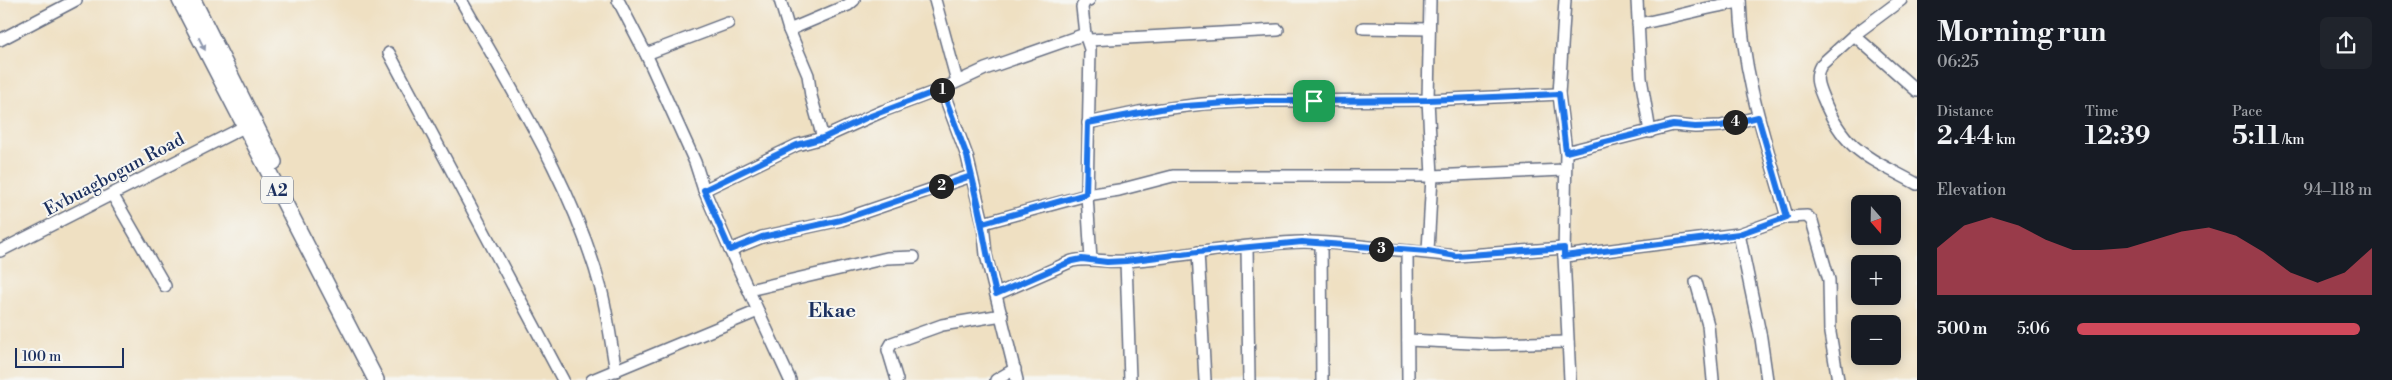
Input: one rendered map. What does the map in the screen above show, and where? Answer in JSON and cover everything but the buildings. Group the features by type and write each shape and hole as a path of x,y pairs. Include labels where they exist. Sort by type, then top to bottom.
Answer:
{"highway":[{"name":"A2","path":"180,0 376,380"},
{"name":"A2","path":"193,0 384,380"}],"street":[{"path":"0,40 76,0"},
{"path":"461,0 561,180 585,239 601,290 616,371"},
{"path":"618,0 646,54 695,162 704,190 730,250 790,380"},
{"path":"780,0 789,30 808,75 811,96 823,138"},
{"path":"789,30 848,5 854,0"},
{"path":"935,0 957,80"},
{"path":"1089,0 1084,1 1082,6 1090,49 1086,194 1091,260"},
{"path":"1428,251 1432,176 1428,100 1430,0"},
{"path":"1565,0 1559,94 1566,152 1564,170 1564,252 1570,380"},
{"path":"1637,0 1641,78 1650,132"},
{"path":"1638,24 1740,1 1744,42 1758,117 1787,217"},
{"path":"1897,1 1854,35 1817,71 1816,82 1828,110 1845,139 1868,159 1917,184"},
{"path":"646,54 728,23"},
{"path":"1363,28 1429,29"},
{"path":"704,190 797,145 823,138 876,114 942,89 957,80 985,69 1087,37 1278,30"},
{"path":"1854,35 1917,91"},
{"path":"389,53 563,380"},
{"path":"942,89 957,126 971,176 983,223 986,255 1016,375 996,380"},
{"path":"1088,123 1171,107 1202,104 1256,101 1428,100 1559,94"},
{"path":"1566,152 1673,125 1695,127 1721,126 1758,117"},
{"name":"Evbuagbogun Road","path":"0,251 244,127"},
{"path":"983,223 1086,194 1119,190 1173,176 1432,176 1564,170"},
{"path":"730,250 762,237 841,220 971,176"},
{"path":"112,194 165,286"},
{"path":"996,294 1072,261 1126,261 1302,242 1428,251 1456,256 1564,252 1739,234 1787,217 1807,216 1812,220 1829,280 1830,333 1838,380"},
{"path":"1739,234 1761,338 1767,380"},
{"path":"1321,244 1322,380"},
{"path":"1247,247 1249,380"},
{"path":"1407,251 1408,380"},
{"path":"1198,252 1205,380"},
{"path":"749,290 887,258 914,257"},
{"path":"1126,261 1130,380"},
{"path":"1696,282 1708,325 1711,380"},
{"path":"592,380 758,311"},
{"path":"897,380 888,350 892,343 942,326 1002,315"},
{"path":"1408,340 1492,344 1568,342"}],"district":[{"name":"Ekae","path":"832,310"}],"route":[{"path":"1314,101 1256,101 1171,107 1088,123 1086,194 983,223 967,156 942,89 868,117 823,138 797,145 704,190 730,250 762,237 841,220 971,176 983,223 986,255 996,294 1072,261 1082,259 1101,262 1126,261 1302,242 1428,251 1456,256 1564,248 1564,256 1739,234 1787,217 1758,117 1721,126 1695,127 1673,125 1566,152 1559,94 1428,100 1314,101"}]}
